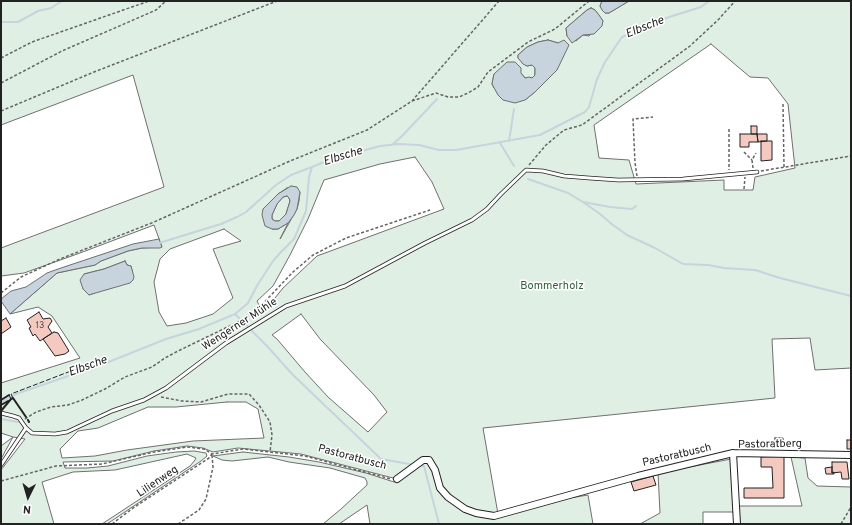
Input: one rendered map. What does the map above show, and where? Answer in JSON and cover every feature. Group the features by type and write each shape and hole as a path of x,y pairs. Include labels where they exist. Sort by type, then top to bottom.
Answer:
{"street":[{"name":"Pastoratbusch","path":"397,479 423,460 429,460 440,488 448,498 465,509 476,513 494,516 638,476 734,453"},
{"name":"Pastoratberg","path":"737,524 734,453 851,455"}],"lane":[{"path":"526,170 543,171 564,176 638,180 683,179 755,172"},
{"name":"Wengerner Mühle","path":"26,428 32,433 41,434 67,432 112,411 144,400 166,388 226,343 286,306 345,286 472,220 487,209 526,170"},
{"path":"1,413 19,418 26,428 1,465"}],"path":[{"path":"1,58 32,42 149,1"},
{"path":"1,83 62,51 150,12 166,1"},
{"path":"1,110 277,1"},
{"path":"1,293 21,277 60,259 154,222 290,161 367,130 412,101 499,1"},
{"path":"412,101 436,94 448,97 459,97 468,93 478,87 488,72 528,42 556,29 589,1"},
{"path":"526,170 533,159 546,145 564,130 582,125 690,46 720,19 735,1"},
{"path":"783,104 784,167"},
{"path":"638,180 635,163 633,119 653,117"},
{"path":"728,129 729,174"},
{"path":"744,152 752,160 755,172 851,156"},
{"path":"752,160 756,153"},
{"path":"744,189 745,173"},
{"path":"22,421 36,412 51,407 68,405 82,400 105,389 124,377 152,368 165,358 178,351 253,314 293,272 312,255 346,238 430,210"},
{"path":"157,398 164,397 182,401 201,402 228,394 249,394 259,405 270,422 272,435 270,452"},
{"name":"Pastoratbusch","path":"1,481 56,466 102,464 168,450 196,448 204,449 212,454 243,449 305,456 397,479"},
{"path":"178,524 199,510 206,499 213,467 212,454"},
{"name":"Lilienweg","path":"112,524 212,454"},
{"path":"841,524 851,507"}],"green space":[{"name":"Bommerholz","path":"1,1 602,1 600,6 605,13 609,13 629,1 851,1 851,368 815,370 810,338 772,339 775,398 483,428 498,514 489,514 464,507 442,488 430,459 393,478 301,454 238,448 213,452 203,448 187,446 154,451 113,461 63,462 65,468 87,468 108,466 147,456 176,452 194,451 206,453 207,456 201,461 107,524 102,524 190,466 196,458 187,454 115,470 73,472 42,482 54,524 1,524 1,470 25,439 1,433 1,383 80,358 52,316 38,307 10,314 57,273 95,265 101,261 128,251 142,248 162,247 154,225 24,273 1,276 1,248 164,187 133,75 1,125","holes":["591,8 595,10 603,21 589,36 583,35 576,41 567,36 566,28","548,40 558,43 557,70 525,100 494,88 492,84 494,74 521,73 525,78 532,78 535,75 535,68 532,65 527,66 518,58 518,55 527,47 538,42","711,44 750,77 768,78 788,104 795,168 755,177 753,190 724,190 724,180 636,184 629,160 599,158 594,125","415,157 432,182 444,209 317,256 283,288 263,313 257,301 273,286 308,219 324,180 380,164","287,188 300,192 297,209 280,239 288,223 278,229 272,229 263,209 278,194","224,229 241,241 213,249 233,298 213,314 186,323 167,326 159,312 154,282 160,259 170,249","125,261 127,265 131,266 132,271 89,295 83,289 84,274 104,269","301,314 320,339 374,395 387,412 368,432 328,397 272,335","227,402 246,402 258,409 264,438 193,441 95,456 62,458 60,449 78,431 98,428 148,407 176,407"]},
{"path":"287,196 290,201 286,214 279,221 275,221 272,219 272,215 277,204 283,197"},
{"path":"13,437 1,459 1,446"},
{"path":"243,452 319,462 366,473 394,482 419,464 428,462 444,495 486,517 552,501 588,495 593,524 370,524 367,505 339,524 323,524 367,485 365,478 330,468 289,462 268,457 232,461 222,460 213,456"},
{"path":"791,457 805,458 808,478 817,486 851,487 851,524 740,524 739,506 802,506"},
{"path":"731,459 734,512 703,512 703,524 640,524 660,513 658,473"}],"shaded area":[{"path":"602,1 629,1 609,13 605,13 600,6"},
{"path":"591,8 595,10 603,21 602,26 594,34 583,35 572,43 567,36 566,28"},
{"path":"548,40 558,43 564,40 569,45 557,70 525,100 515,103 503,100 498,95 492,84 494,74 507,62 515,62 521,68 521,73 525,78 532,78 535,75 535,68 532,65 527,66 523,64 518,58 518,55 527,47 538,42"},
{"path":"291,186 297,187 300,192 297,209 288,223 278,229 272,229 265,226 262,215 263,209 278,194","holes":["287,196 290,201 286,214 279,221 272,219 272,215 277,204 283,197"]},
{"path":"159,239 162,247 160,248 142,248 128,251 101,261 95,265 57,273 10,314 1,301 1,299 11,291 26,287 47,273 133,244"},
{"path":"125,261 127,265 131,266 134,277 130,283 89,295 83,289 80,280 84,274 104,269"}],"building":[{"path":"751,126 757,126 757,134 751,134"},
{"path":"740,134 757,134 758,142 749,142 749,147 740,147"},
{"path":"757,134 767,134 767,141 758,142"},
{"path":"761,141 772,141 772,160 761,161"},
{"path":"39,312 43,319 50,318 52,321 48,327 52,333 40,341 35,334 33,336 29,328 31,327 27,320"},
{"path":"6,318 11,327 1,334 1,321"},
{"path":"54,332 58,333 69,351 65,354 55,356 43,339"},
{"path":"775,438 783,438 783,444 775,445"},
{"path":"847,440 851,440 851,449 847,449"},
{"path":"784,456 784,498 744,498 744,488 773,488 772,467 761,467 761,457"},
{"path":"832,462 847,462 849,479 842,479 841,472 832,473"},
{"path":"832,467 832,473 834,472 834,474 826,474 825,468"},
{"path":"653,476 656,485 634,491 631,482"}],"waterway":[{"path":"1,22 18,22 38,11 51,8 62,1"},
{"name":"Elbsche","path":"1,402 16,394 106,363 166,339 199,329 235,314 248,303 273,261 294,239 306,211 309,177 312,167 329,160 380,146 398,144 419,145 439,150 456,150 540,135 585,112 589,107 597,79 605,62 622,37 669,17 701,7 709,1"},
{"path":"392,145 437,99"},
{"path":"509,141 514,109"},
{"path":"500,143 514,166"},
{"path":"159,243 221,224 237,217 246,212 276,185 291,175 312,167"},
{"path":"528,179 568,193 583,202 632,209 636,206"},
{"path":"583,202 627,235 655,248 683,264 755,270 851,296"},
{"path":"235,314 293,375 381,459 415,465"},
{"path":"1,419 18,422"},
{"path":"419,465 424,466 439,524"}],"fence":[{"path":"13,398 11,394 84,366"},
{"path":"9,395 11,399"}],"wall":[{"path":"1,400 9,395"},
{"path":"1,411 13,398 26,417"},
{"path":"1,405 8,401"}]}
